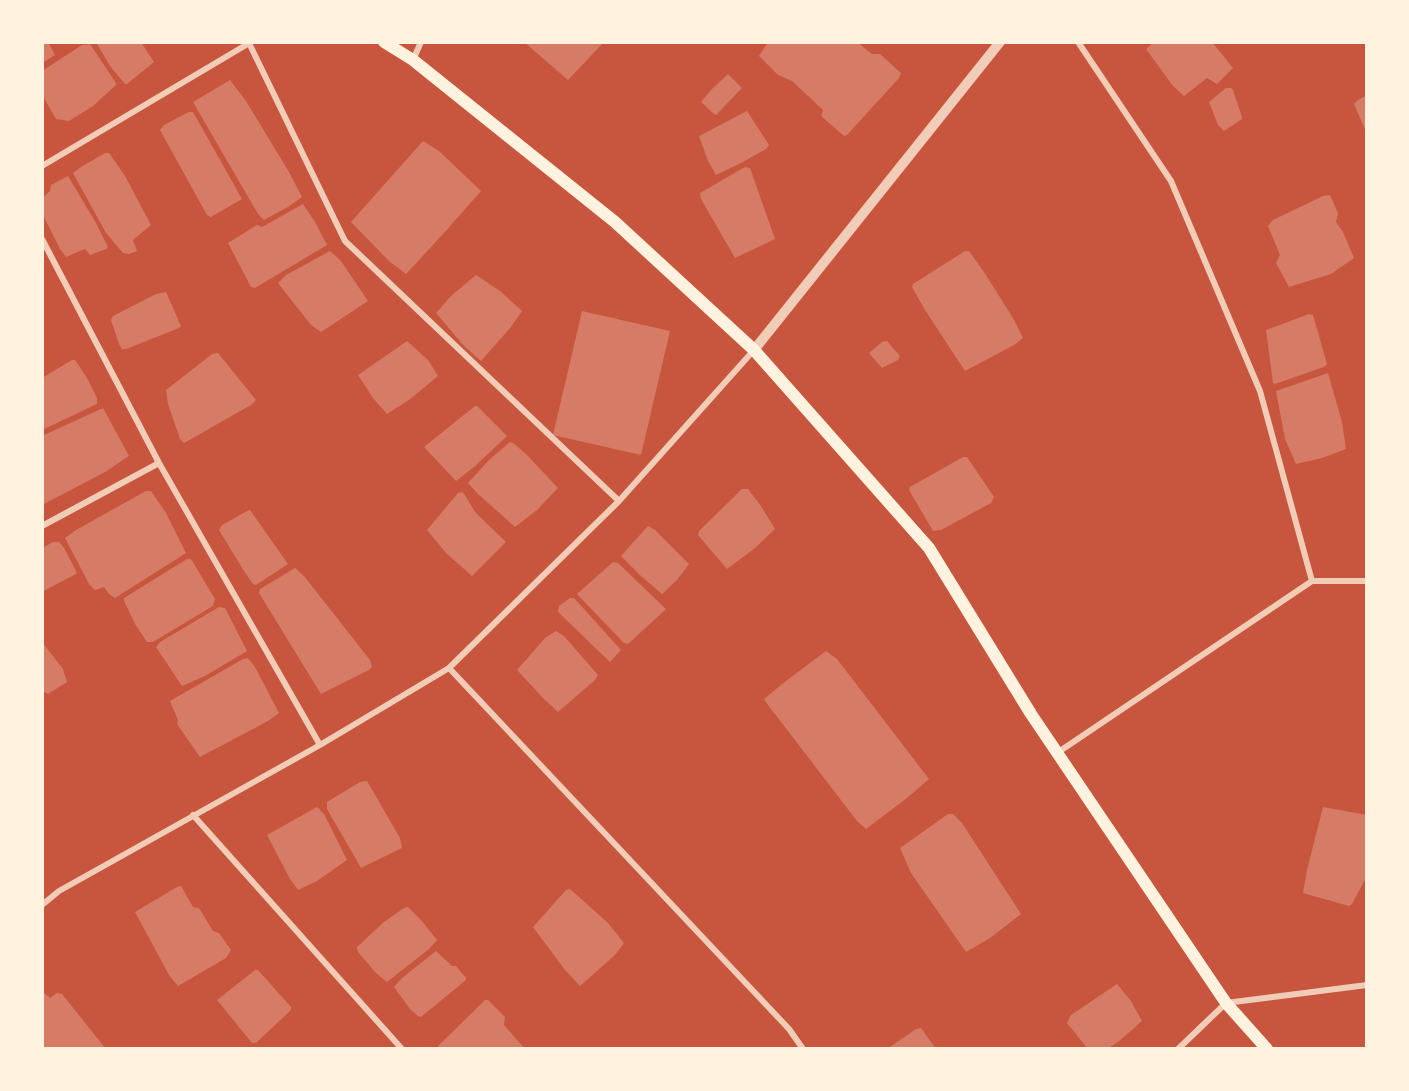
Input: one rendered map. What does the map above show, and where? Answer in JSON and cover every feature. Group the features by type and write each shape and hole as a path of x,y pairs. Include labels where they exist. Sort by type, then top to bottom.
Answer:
{"main road":[{"path":"384,42 413,60 615,222 754,351 929,548 1057,753 1226,1003 1267,1049"}],"street":[{"path":"42,166 250,42 345,241 619,501"},
{"path":"413,60 421,42"},
{"path":"42,905 59,891 320,745 449,668 619,501 754,351 1000,42"},
{"path":"1078,42 1171,181 1260,391 1312,581"},
{"path":"42,238 159,463 320,745"},
{"path":"42,526 159,463"},
{"path":"1057,753 1312,581 1367,581"},
{"path":"449,668 789,1029 803,1049"},
{"path":"193,815 402,1049"},
{"path":"1178,1049 1226,1003 1367,985"}],"building":[{"path":"42,42 48,42 55,55 42,63"},
{"path":"96,42 141,42 154,62 125,84 110,66"},
{"path":"524,42 604,42 568,80"},
{"path":"768,42 857,42 872,54 880,54 901,73 899,78 844,136 821,116 823,110 792,81 778,75 759,56"},
{"path":"1154,42 1212,42 1233,68 1217,84 1207,78 1184,96 1173,86 1146,49"},
{"path":"90,44 116,85 93,106 69,121 56,119 42,92 42,71 82,45"},
{"path":"728,74 742,88 716,115 701,102"},
{"path":"230,80 246,101 302,197 264,220 258,214 193,102"},
{"path":"1226,88 1233,90 1242,119 1224,131 1218,125 1209,102"},
{"path":"1367,95 1367,134 1354,104"},
{"path":"747,111 769,145 766,149 716,175 699,136"},
{"path":"193,112 242,199 211,217 207,215 160,130 164,125"},
{"path":"423,141 439,151 481,191 406,274 389,261 351,222"},
{"path":"105,153 109,153 125,176 151,225 133,240 137,251 129,254 123,253 106,233 73,173"},
{"path":"745,167 750,168 775,239 735,258 701,199 700,193"},
{"path":"68,176 96,223 108,247 106,249 90,255 85,249 66,257 60,249 42,213 42,198 50,191 51,185"},
{"path":"1330,195 1338,213 1336,222 1354,258 1331,274 1289,287 1276,263 1280,255 1268,226 1273,220 1323,196"},
{"path":"303,204 327,245 255,288 251,287 228,243 257,225 262,227"},
{"path":"330,251 341,261 368,301 321,332 311,325 278,283 286,275"},
{"path":"965,251 969,251 984,272 1023,338 965,371 912,287 913,284"},
{"path":"476,275 500,291 522,311 481,361 465,347 436,313 451,296"},
{"path":"166,292 181,326 122,349 111,320 113,316 156,294"},
{"path":"582,311 670,331 641,455 553,435"},
{"path":"1309,314 1313,315 1327,364 1324,367 1273,383 1266,330"},
{"path":"407,341 428,360 438,376 409,400 387,414 358,375"},
{"path":"887,341 900,356 898,360 882,368 869,353 882,342"},
{"path":"218,353 256,400 184,443 180,439 168,404 166,390 212,354"},
{"path":"75,360 87,378 97,398 97,404 42,430 42,378"},
{"path":"1328,373 1342,422 1346,449 1296,464 1285,439 1276,391"},
{"path":"475,406 507,436 456,481 424,447"},
{"path":"103,408 129,456 105,472 42,505 42,436"},
{"path":"510,442 526,454 558,488 537,510 515,527 468,483"},
{"path":"963,457 967,457 994,497 991,503 941,530 933,531 909,490 910,487"},
{"path":"742,489 748,489 775,529 727,569 698,535 699,531"},
{"path":"146,491 151,491 166,513 186,553 115,598 104,587 95,590 89,584 65,538"},
{"path":"463,492 475,512 506,542 472,576 446,553 427,530 458,493"},
{"path":"250,510 288,564 256,585 244,571 219,530 222,525"},
{"path":"648,526 655,530 689,564 662,594 621,556"},
{"path":"53,542 59,542 64,548 77,573 42,592 42,548"},
{"path":"187,559 191,559 215,599 213,606 153,642 147,642 135,624 124,598"},
{"path":"613,562 618,563 666,609 628,644 624,643 577,594"},
{"path":"295,568 304,576 370,660 372,667 321,694 259,593 260,589"},
{"path":"570,598 574,598 621,650 610,662 558,612 559,606"},
{"path":"219,607 225,608 247,651 205,676 182,686 156,647 160,642"},
{"path":"556,631 564,636 598,675 558,712 517,670 545,638"},
{"path":"42,642 63,669 67,682 48,694 42,690"},
{"path":"826,651 837,659 929,779 866,829 857,821 764,699"},
{"path":"248,658 279,713 200,757 177,724 178,720 170,701"},
{"path":"367,781 400,838 402,848 361,868 327,809 327,802 360,782"},
{"path":"317,807 324,814 347,860 317,881 298,890 267,835"},
{"path":"1323,807 1367,815 1367,876 1349,906 1303,893"},
{"path":"948,814 953,814 962,823 1021,914 990,938 966,952 911,873 900,848"},
{"path":"181,886 193,907 199,908 213,931 219,933 231,950 226,958 178,986 169,975 135,912"},
{"path":"570,889 608,923 624,943 615,955 580,986 533,927 566,890"},
{"path":"408,907 437,940 387,982 358,952 357,947 384,922"},
{"path":"436,951 452,966 456,966 466,980 421,1017 410,1009 394,987"},
{"path":"258,970 291,1007 291,1010 256,1043 252,1043 217,1000"},
{"path":"1117,984 1131,1001 1142,1021 1107,1049 1088,1049 1067,1023 1071,1015"},
{"path":"42,991 50,998 57,993 62,994 106,1049 42,1049"},
{"path":"485,1000 488,1000 505,1017 504,1025 525,1049 441,1049 438,1046"},
{"path":"921,1028 936,1049 887,1049 916,1029"}]}
